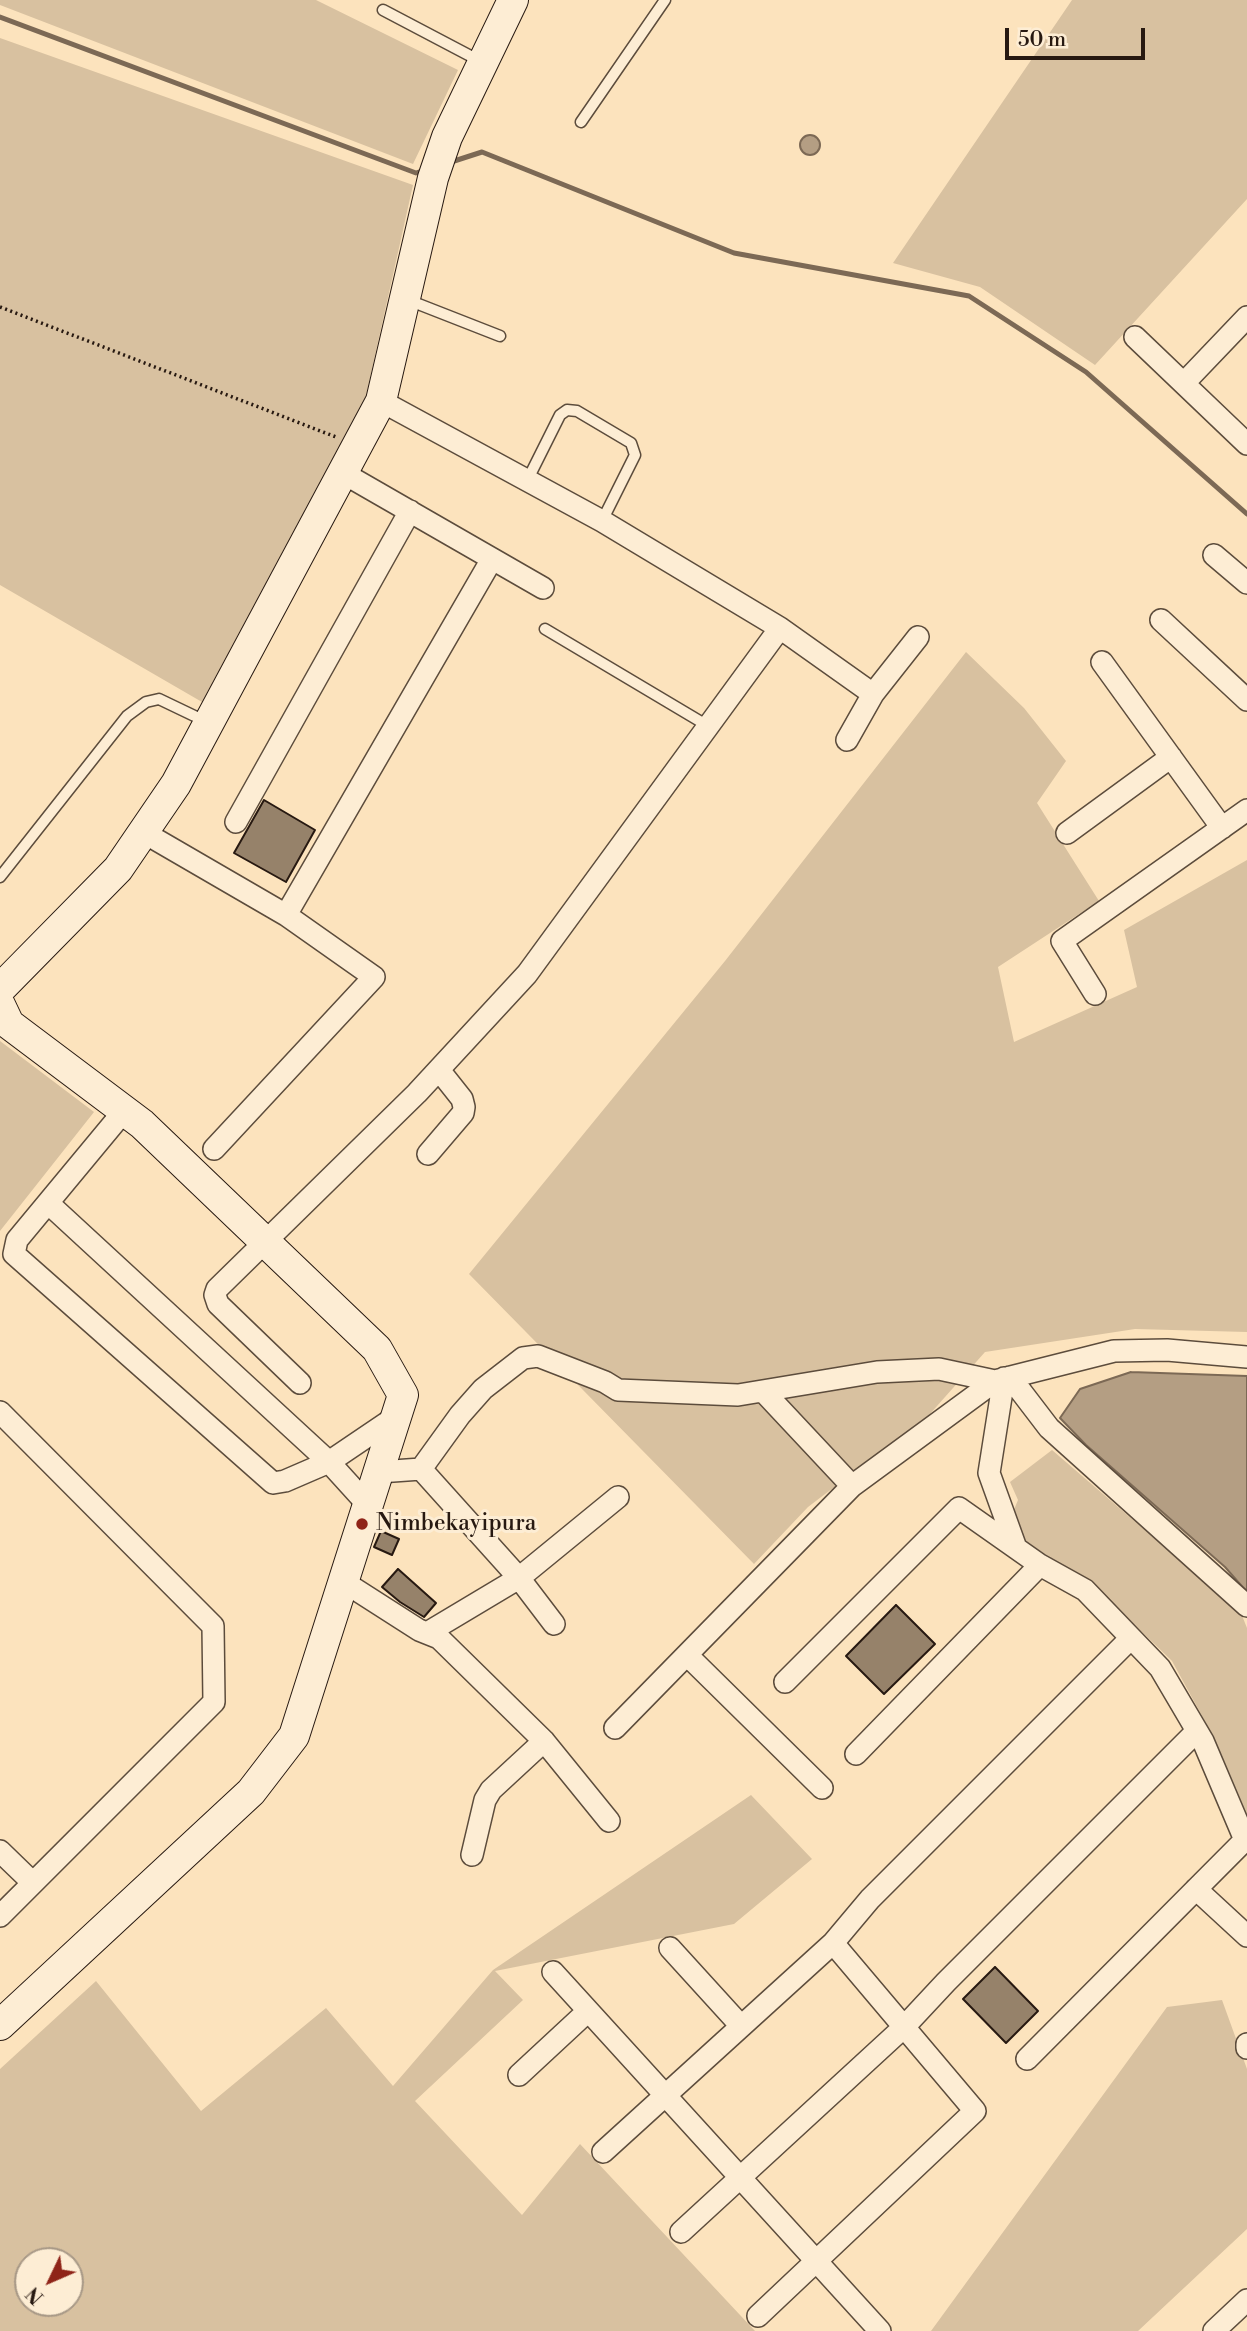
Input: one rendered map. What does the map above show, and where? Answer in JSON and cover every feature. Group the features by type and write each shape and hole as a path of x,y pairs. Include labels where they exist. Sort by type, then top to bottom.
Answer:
{"main road":[{"path":"0,989 118,869 176,784 381,401 433,178 447,138 513,0"},
{"path":"0,1005 9,1024 142,1124 377,1349 403,1395 294,1736 251,1792 0,2025"}],"street":[{"path":"1184,383 1247,317"},
{"path":"1135,337 1247,444"},
{"path":"381,401 602,521 780,628 873,694"},
{"path":"343,473 543,588"},
{"path":"236,822 410,512"},
{"path":"1214,555 1247,583"},
{"path":"286,915 492,559"},
{"path":"1161,620 1247,700"},
{"path":"300,1383 218,1304 215,1295 217,1289 439,1070 527,974 780,628"},
{"path":"847,740 873,694 918,637"},
{"path":"1102,662 1222,828"},
{"path":"1067,833 1171,757"},
{"path":"1095,994 1062,941 1247,810"},
{"path":"143,832 286,915 374,976 215,1149"},
{"path":"428,1154 463,1113 464,1107 462,1099 439,1070"},
{"path":"124,1111 18,1240 14,1254 273,1483 285,1481 329,1462 397,1416"},
{"path":"48,1203 329,1462 368,1505"},
{"path":"421,1469 460,1415 483,1389 523,1358 538,1356 605,1382 618,1390 738,1395 877,1372 939,1369 1003,1378 1114,1351 1167,1350 1247,1357"},
{"path":"615,1728 852,1486 1003,1378"},
{"path":"1003,1378 989,1473 1016,1548"},
{"path":"1003,1378 1049,1428 1247,1606"},
{"path":"763,1391 852,1486"},
{"path":"0,1412 213,1626 215,1702 0,1916"},
{"path":"379,1472 421,1469"},
{"path":"421,1469 519,1578 554,1624"},
{"path":"427,1633 519,1578 618,1497"},
{"path":"785,1682 960,1508 1040,1565 1085,1590 1160,1668 1197,1731 1245,1840 1027,2059"},
{"path":"856,1754 1040,1565"},
{"path":"344,1582 439,1638 544,1741 608,1821"},
{"path":"603,2152 833,1943 870,1899 1131,1638"},
{"path":"687,1655 821,1788"},
{"path":"681,2232 904,2027 1197,1731"},
{"path":"472,1855 485,1800 491,1790 544,1741"},
{"path":"0,1851 33,1883"},
{"path":"1196,1889 1247,1936"},
{"path":"758,2316 975,2111 833,1943"},
{"path":"670,1948 741,2026"},
{"path":"553,1972 880,2331"},
{"path":"519,2075 588,2011"},
{"path":"1214,2331 1247,2300"}],"lane":[{"path":"581,122 665,0"},
{"path":"383,10 483,62"},
{"path":"404,299 500,336"},
{"path":"527,481 560,415 567,410 577,411 631,443 635,455 602,521"},
{"path":"545,629 708,726"},
{"path":"0,877 127,716 146,702 159,699 209,723"}],"path":[{"path":"0,307 357,446"}],"shaded area":[{"path":"0,0 316,0 458,70 413,164 0,5"},
{"path":"1072,0 1247,0 1247,199 1095,365 980,287 893,263"},
{"path":"0,38 413,185 366,396 202,702 0,585"},
{"path":"806,135 814,135 820,145 814,155 806,155 800,149 800,141"},
{"path":"966,652 1024,708 1066,761 1037,803 1099,901 998,967 1014,1042 1137,987 1124,930 1247,860 1247,1332 1135,1329 985,1352 929,1415 808,1507 754,1564 469,1274 725,961"},
{"path":"0,1041 94,1112 0,1231"},
{"path":"1131,1372 1247,1376 1247,1592 1225,1567 1086,1445 1060,1418 1080,1389"},
{"path":"1052,1450 1241,1613 1247,1628 1247,1823 1207,1725 1172,1661 1100,1591 1024,1540 1013,1512 1018,1500 1010,1482"},
{"path":"751,1795 812,1859 734,1924 495,1971 523,2000 415,2101 522,2215 580,2144 755,2331 0,2331 0,2069 96,1981 201,2111 326,2008 393,2086 493,1970"},
{"path":"1222,2000 1247,2069 1247,2229 1138,2331 931,2331 1167,2007"}],"building":[{"path":"264,800 315,830 286,882 234,853"},
{"path":"381,1531 399,1539 392,1555 374,1547"},
{"path":"398,1569 436,1603 424,1617 382,1587"},
{"path":"896,1605 935,1644 884,1694 846,1656"},
{"path":"995,1967 1038,2011 1006,2043 963,1999"}],"waterway":[{"path":"0,17 416,173 425,170"},
{"path":"448,163 482,152 734,253 969,296 1086,372 1247,514"}],"place":[{"name":"Nimbekayipura","path":"362,1524"}]}
